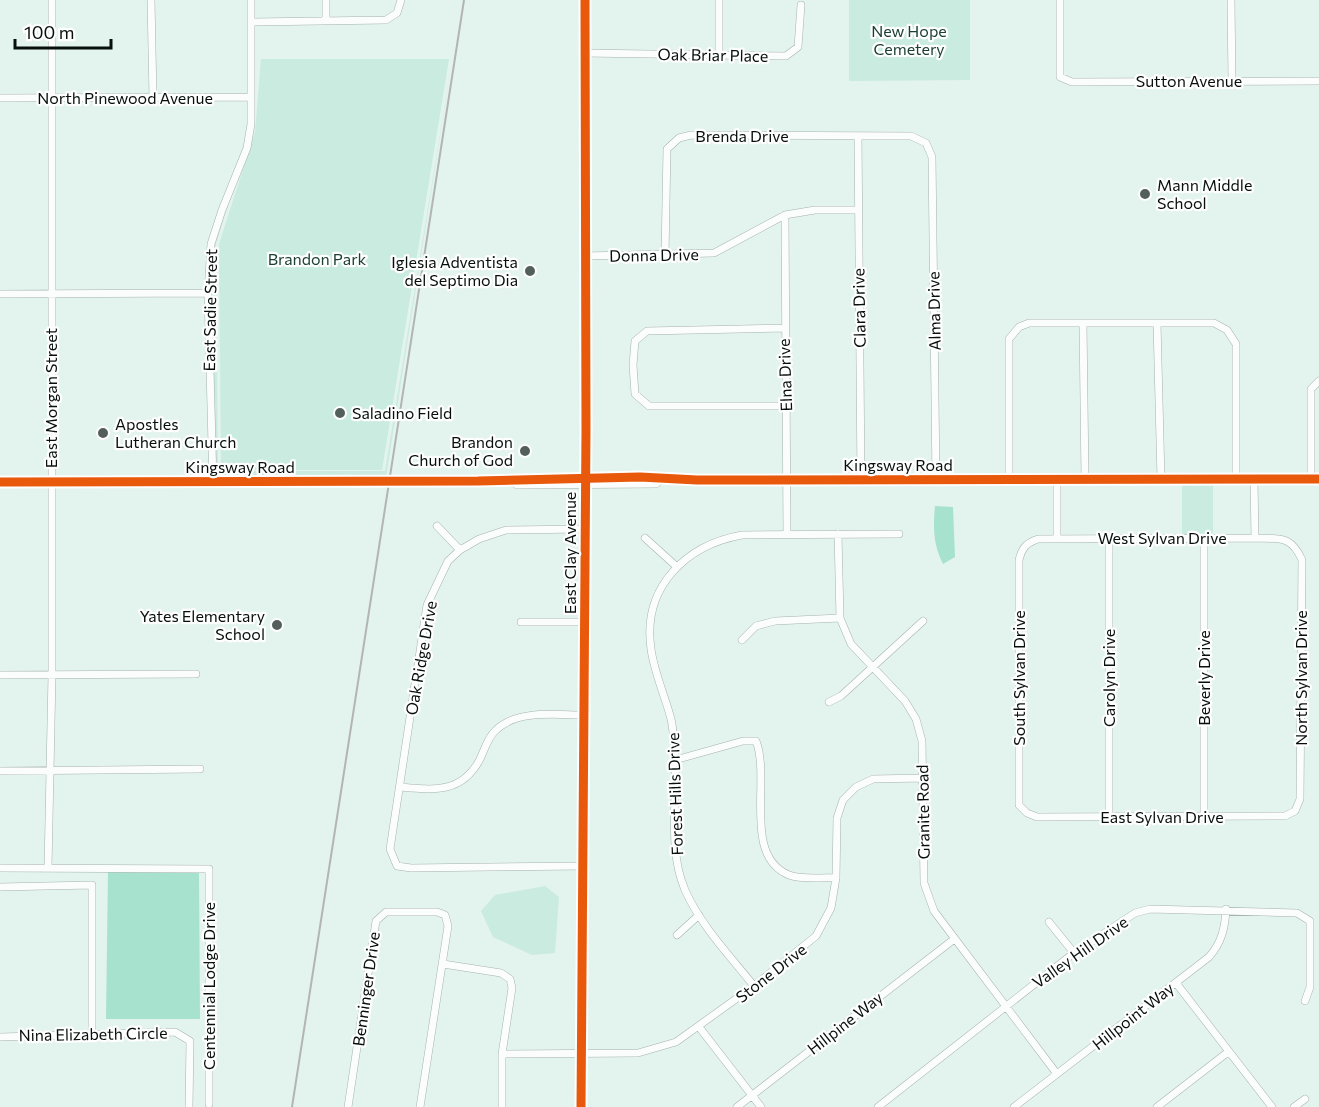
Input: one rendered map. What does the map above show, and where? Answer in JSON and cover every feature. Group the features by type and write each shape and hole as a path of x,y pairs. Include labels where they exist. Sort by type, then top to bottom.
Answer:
{"street":[{"name":"East Morgan Street","path":"48,867 52,675 52,0"},
{"path":"152,0 153,97"},
{"name":"East Sadie Street","path":"213,483 208,293 211,244 222,210 248,148 251,0"},
{"path":"326,21 327,0"},
{"path":"250,22 386,20 397,13 401,0"},
{"name":"East Clay Avenue","path":"581,1107 586,481 585,0"},
{"path":"719,0 719,55"},
{"name":"Sutton Avenue","path":"1060,0 1060,77 1072,82 1319,81"},
{"path":"1231,0 1232,81"},
{"name":"Oak Briar Place","path":"584,53 786,56 798,47 801,5"},
{"name":"North Pinewood Avenue","path":"0,98 250,98"},
{"name":"Brenda Drive","path":"665,255 667,149 679,138 691,135 911,136 926,143"},
{"name":"Clara Drive","path":"858,135 861,480"},
{"name":"Alma Drive","path":"926,143 932,157 936,480"},
{"name":"Donna Drive","path":"584,256 714,253 785,215 815,210 858,210"},
{"name":"Elna Drive","path":"785,215 787,534"},
{"path":"0,294 208,293"},
{"path":"1009,479 1009,339 1018,327 1029,323 1214,323 1227,330 1236,344 1236,479"},
{"path":"1083,323 1085,479"},
{"path":"1156,323 1161,479"},
{"path":"784,328 647,331 635,341 633,365 635,394 649,406 787,406"},
{"path":"1315,479 1311,389 1319,381"},
{"path":"1057,479 1057,539"},
{"path":"1254,479 1255,538"},
{"name":"Kingsway Road","path":"1,483 1315,479"},
{"path":"437,526 460,550"},
{"name":"Oak Ridge Drive","path":"583,866 398,866 390,849 427,605 448,561 460,550 479,539 506,530 585,529"},
{"name":"Granite Road","path":"838,534 840,618 851,644 905,701 916,719 922,741 924,883 934,911 953,940 1057,1074"},
{"name":"Forest Hills Drive","path":"754,986 699,915 685,889 676,858 675,760 672,722 651,649 651,620 660,591 676,566 697,550 719,539 742,535 899,534"},
{"path":"645,538 676,566"},
{"name":"Carolyn Drive","path":"1108,817 1109,538"},
{"name":"Beverly Drive","path":"1204,538 1204,817"},
{"name":"West Sylvan Drive","path":"1028,543 1038,539 1255,538 1284,539 1295,545"},
{"name":"South Sylvan Drive","path":"1027,813 1019,805 1019,560 1022,550 1028,543"},
{"name":"North Sylvan Drive","path":"1295,545 1302,560 1300,799 1295,811"},
{"path":"742,640 756,626 775,621 840,618"},
{"path":"829,702 841,696 923,621"},
{"path":"522,622 585,622"},
{"path":"0,675 196,674"},
{"path":"400,786 437,790 456,784 474,772 494,731 515,720 531,716 584,715"},
{"path":"675,760 743,741 756,741 761,755 761,829 768,857 778,869 792,876 836,878"},
{"path":"0,771 200,769"},
{"name":"Stone Drive","path":"502,1054 654,1051 676,1042 699,1027 816,936 831,908 836,878 837,818 843,801 856,787 873,779 923,778"},
{"name":"East Sylvan Drive","path":"1027,813 1037,817 1204,817 1285,816 1295,811"},
{"path":"0,868 48,867"},
{"name":"Centennial Lodge Drive","path":"48,867 209,869 209,1104"},
{"path":"0,887 92,885 92,1034"},
{"name":"Valley Hill Drive","path":"878,1107 1074,953 1135,913 1150,909 1226,909 1296,913 1310,921 1310,987 1305,1001"},
{"name":"Hillpoint Way","path":"1014,1107 1176,983 1217,948 1225,929 1226,909"},
{"name":"Benninger Drive","path":"348,1107 376,921 386,912 437,912 445,915 448,926 420,1107"},
{"path":"676,935 699,915"},
{"path":"1049,922 1074,953"},
{"name":"Hillpine Way","path":"737,1107 953,940"},
{"path":"442,964 501,973 510,979 512,988 502,1054 502,1107"},
{"path":"1176,983 1272,1107"},
{"path":"699,1027 761,1107"},
{"name":"Nina Elizabeth Circle","path":"0,1036 175,1032 190,1041 189,1107"},
{"path":"1157,1107 1228,1052"},
{"path":"1294,1107 1305,1099"}],"green space":[{"name":"New Hope Cemetery","path":"849,0 970,0 970,80 849,81"},
{"name":"Brandon Park","path":"261,59 449,59 382,470 221,470 219,244 255,132"},
{"path":"452,61 386,477 216,479 211,293 215,244 230,199 216,244 218,471 385,471"},
{"path":"1182,483 1213,484 1213,534 1182,535"},
{"path":"545,886 559,897 555,953 532,955 493,937 481,911 495,895"}],"shaded area":[{"path":"935,506 953,507 955,557 943,564 934,535"},
{"path":"108,871 199,872 200,1019 106,1019"}],"railway":[{"path":"292,1107 464,0"}],"cycle path":[{"path":"581,1107 586,430 585,0"},
{"path":"0,482 478,481 640,477 697,480 1319,479"}],"place":[{"name":"Mann Middle School","path":"1145,194"},
{"name":"Iglesia Adventista del Septimo Dia","path":"530,271"},
{"name":"Saladino Field","path":"340,413"},
{"name":"Apostles Lutheran Church","path":"103,433"},
{"name":"Brandon Church of God","path":"525,451"},
{"name":"Yates Elementary School","path":"277,625"}]}
